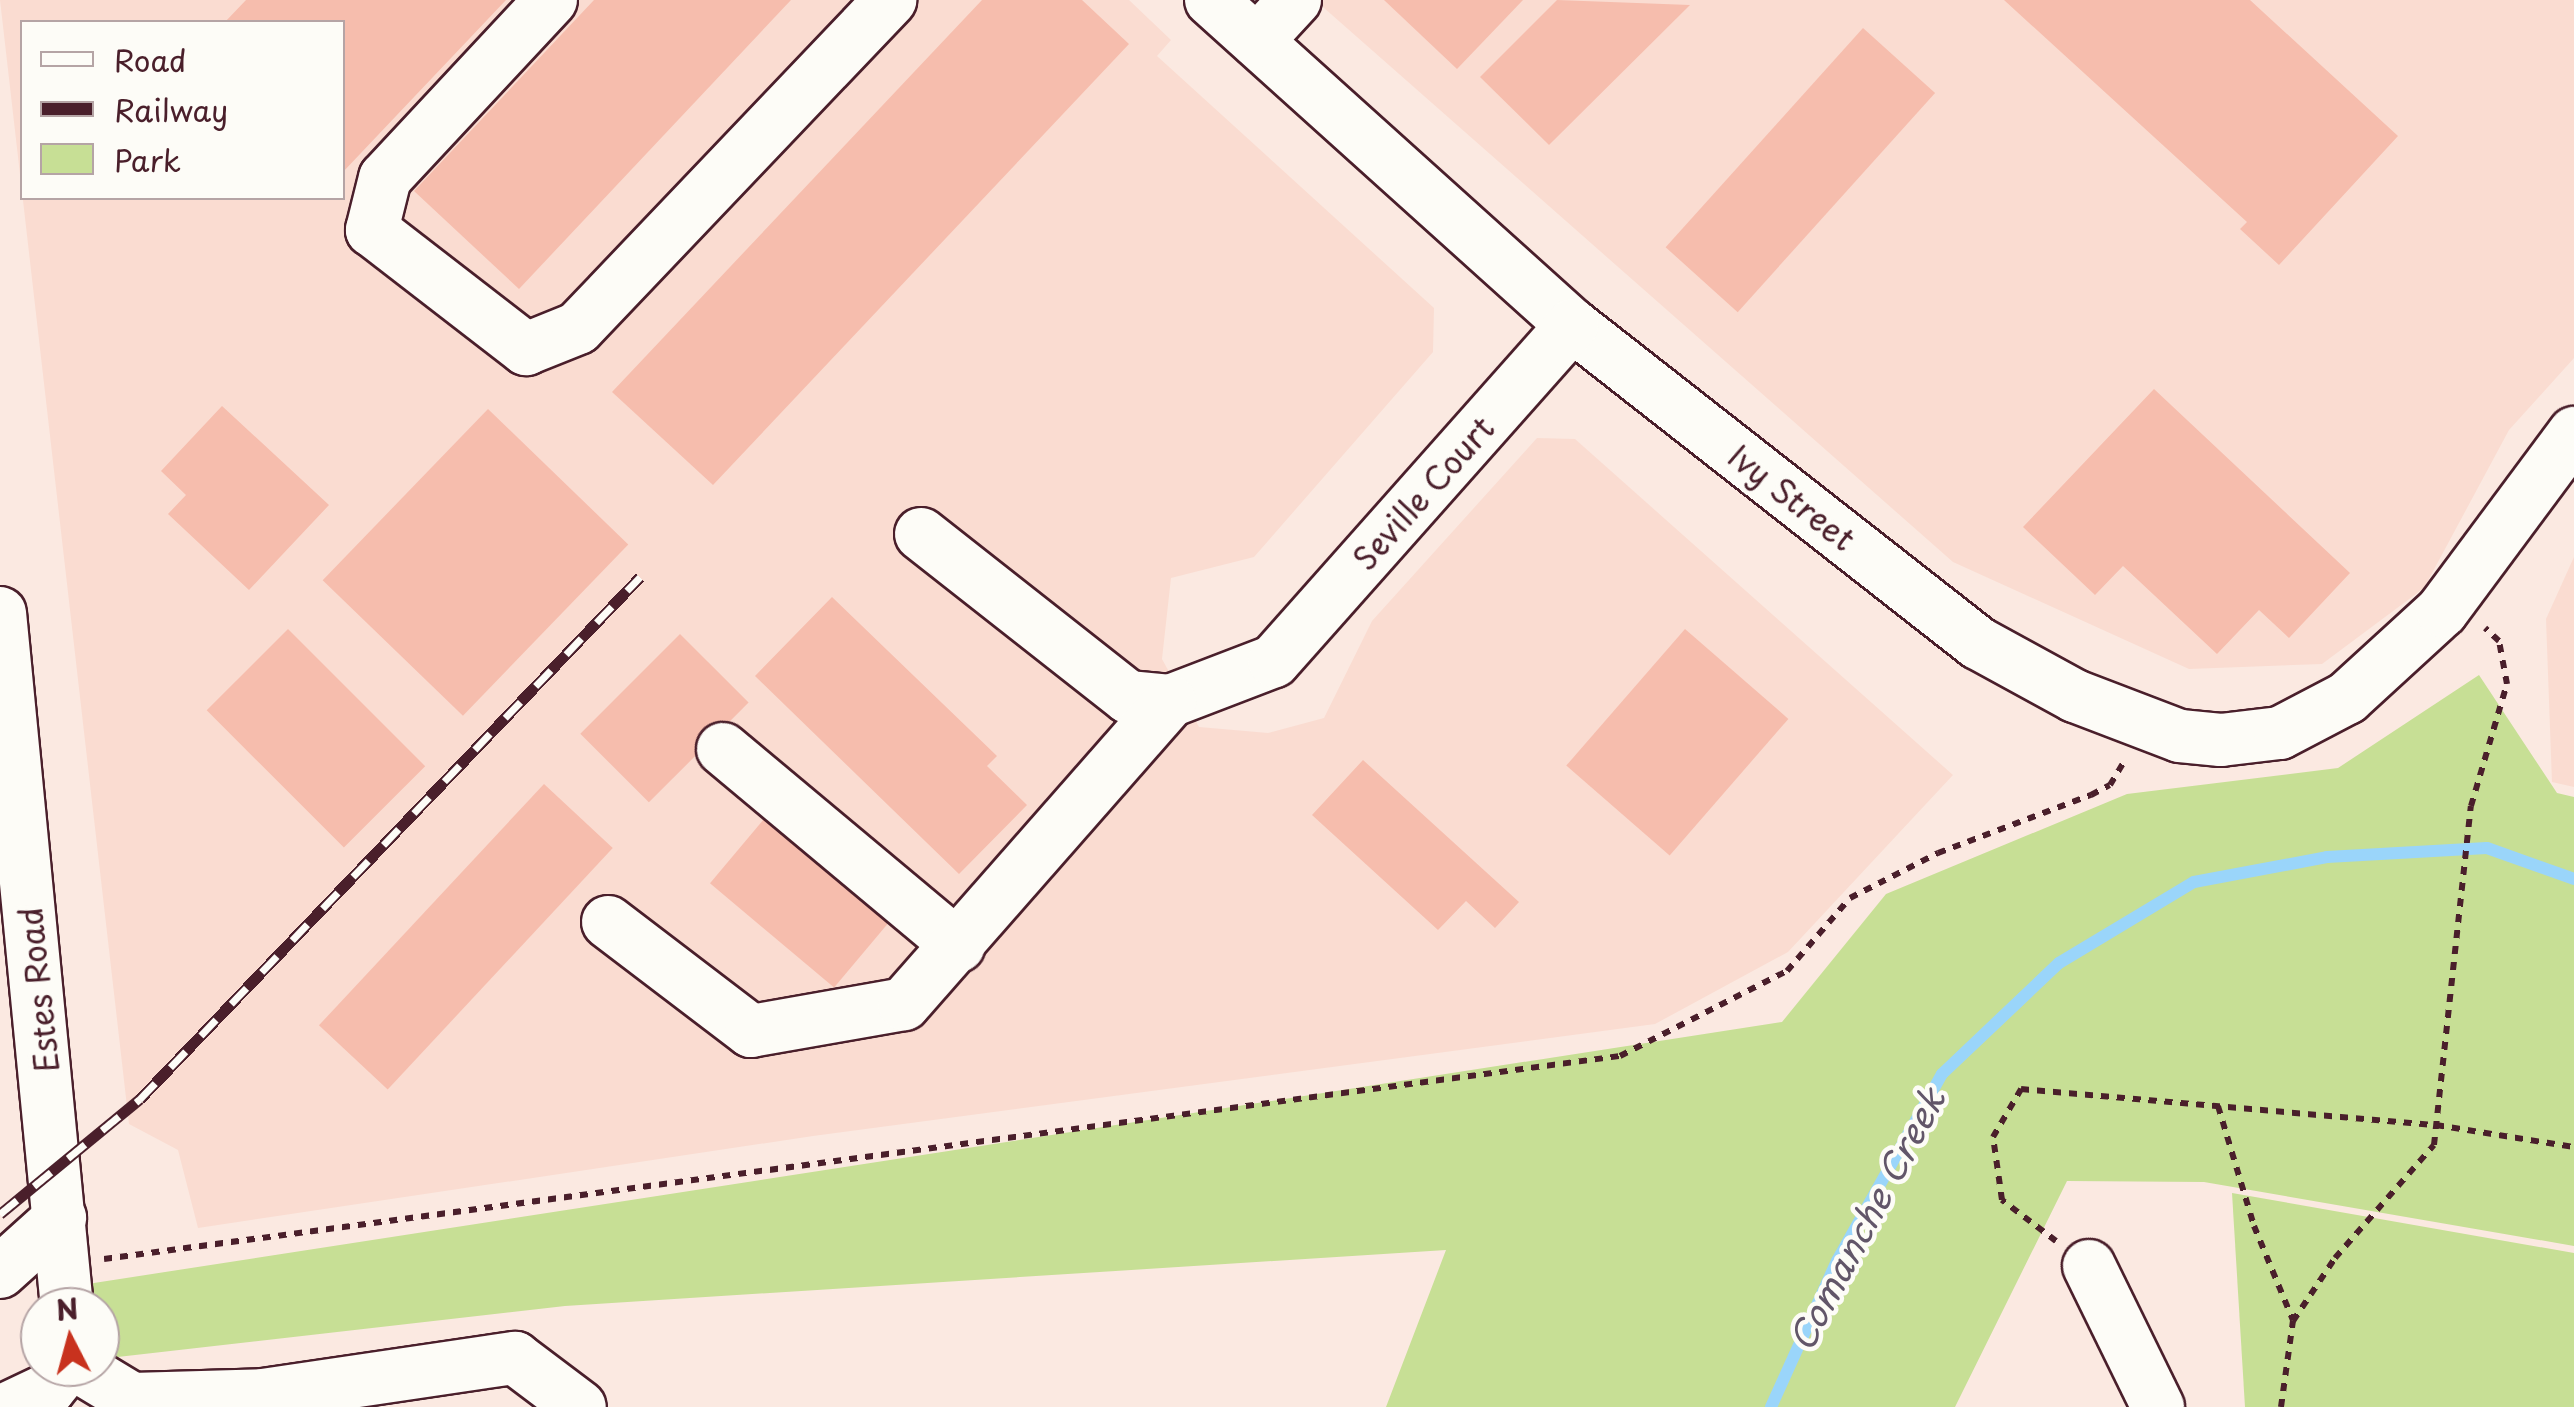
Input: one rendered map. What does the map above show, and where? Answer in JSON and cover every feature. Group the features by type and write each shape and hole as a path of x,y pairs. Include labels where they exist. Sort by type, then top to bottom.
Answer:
{"street":[{"path":"551,0 384,178 372,230 526,349 578,328 890,0"},
{"name":"Ivy Street","path":"1211,0 1572,326 1978,643 2075,696 2140,720 2207,738 2280,733 2347,698 2465,621 2574,433"},
{"path":"1256,41 1295,0"},
{"name":"Seville Court","path":"1170,701 1274,661 1572,326"},
{"path":"921,534 1128,697 1170,701"},
{"name":"Estes Road","path":"0,613 63,1263"},
{"path":"608,922 751,1031 904,1004 959,946 1170,701"},
{"path":"723,749 959,946"},
{"path":"0,1272 63,1263"},
{"path":"2089,1266 2158,1407"},
{"path":"112,1387 132,1399 263,1395 515,1358 580,1407"},
{"path":"11,1407 51,1387"}],"path":[{"path":"2281,1407 2293,1321 2335,1258 2434,1145 2471,806 2507,684 2498,641 2465,621"},
{"path":"63,1263 1620,1056 1787,971 1850,898 1938,853 2110,785 2140,720"},
{"path":"2089,1266 2002,1200 1993,1137 2021,1089 2436,1125 2574,1147"},
{"path":"2218,1106 2254,1226 2293,1321"}],"shaded area":[{"path":"0,0 1129,0 1171,40 1157,56 1434,308 1433,352 1254,557 1171,578 1162,659 1199,727 1268,733 1324,718 1372,621 1537,438 1575,439 1953,775 1788,952 1655,1024 813,1136 198,1228 178,1150 129,1124 23,200 345,200 345,20 20,20 20,175"},
{"path":"1315,0 2574,0 2574,358 2509,430 2424,588 2322,664 2189,669 1953,562"},
{"path":"2574,557 2574,787 2552,782 2546,619"}],"green space":[{"path":"2479,675 2557,793 2574,797 2574,1246 2204,1182 2067,1181 1955,1407 1386,1407 1446,1250 565,1306 120,1357 120,1287 81,1287 1782,1022 1886,894 2127,794 2338,768"},
{"path":"2232,1193 2574,1253 2574,1407 2245,1407"}],"building":[{"path":"246,0 506,0 345,170 345,20 227,20"},
{"path":"594,0 791,0 519,289 414,191"},
{"path":"982,0 1082,0 1129,44 713,485 612,392"},
{"path":"1384,0 1523,0 1457,69"},
{"path":"1557,0 1690,5 1549,145 1480,77"},
{"path":"2004,0 2250,0 2398,136 2279,265 2240,229 2247,222"},
{"path":"1863,28 1935,93 1738,312 1666,247"},
{"path":"2154,389 2350,573 2289,638 2259,610 2217,654 2123,566 2095,595 2023,527"},
{"path":"222,406 329,505 249,590 168,514 186,495 161,471"},
{"path":"488,409 628,544 463,716 323,580"},
{"path":"832,597 997,756 987,766 1027,805 959,874 755,676"},
{"path":"288,629 425,766 344,847 207,710"},
{"path":"1685,629 1788,719 1670,855 1566,766"},
{"path":"680,634 749,703 649,802 580,734"},
{"path":"1363,760 1519,902 1495,928 1466,901 1438,930 1312,815"},
{"path":"544,784 613,848 388,1089 319,1025"},
{"path":"764,819 888,923 834,987 710,883"}],"waterway":[{"name":"Comanche Creek","path":"1771,1407 1837,1261 1942,1074 2059,963 2194,882 2327,857 2487,848 2574,879"}],"railway":[{"path":"0,1214 140,1099 640,577"}]}
